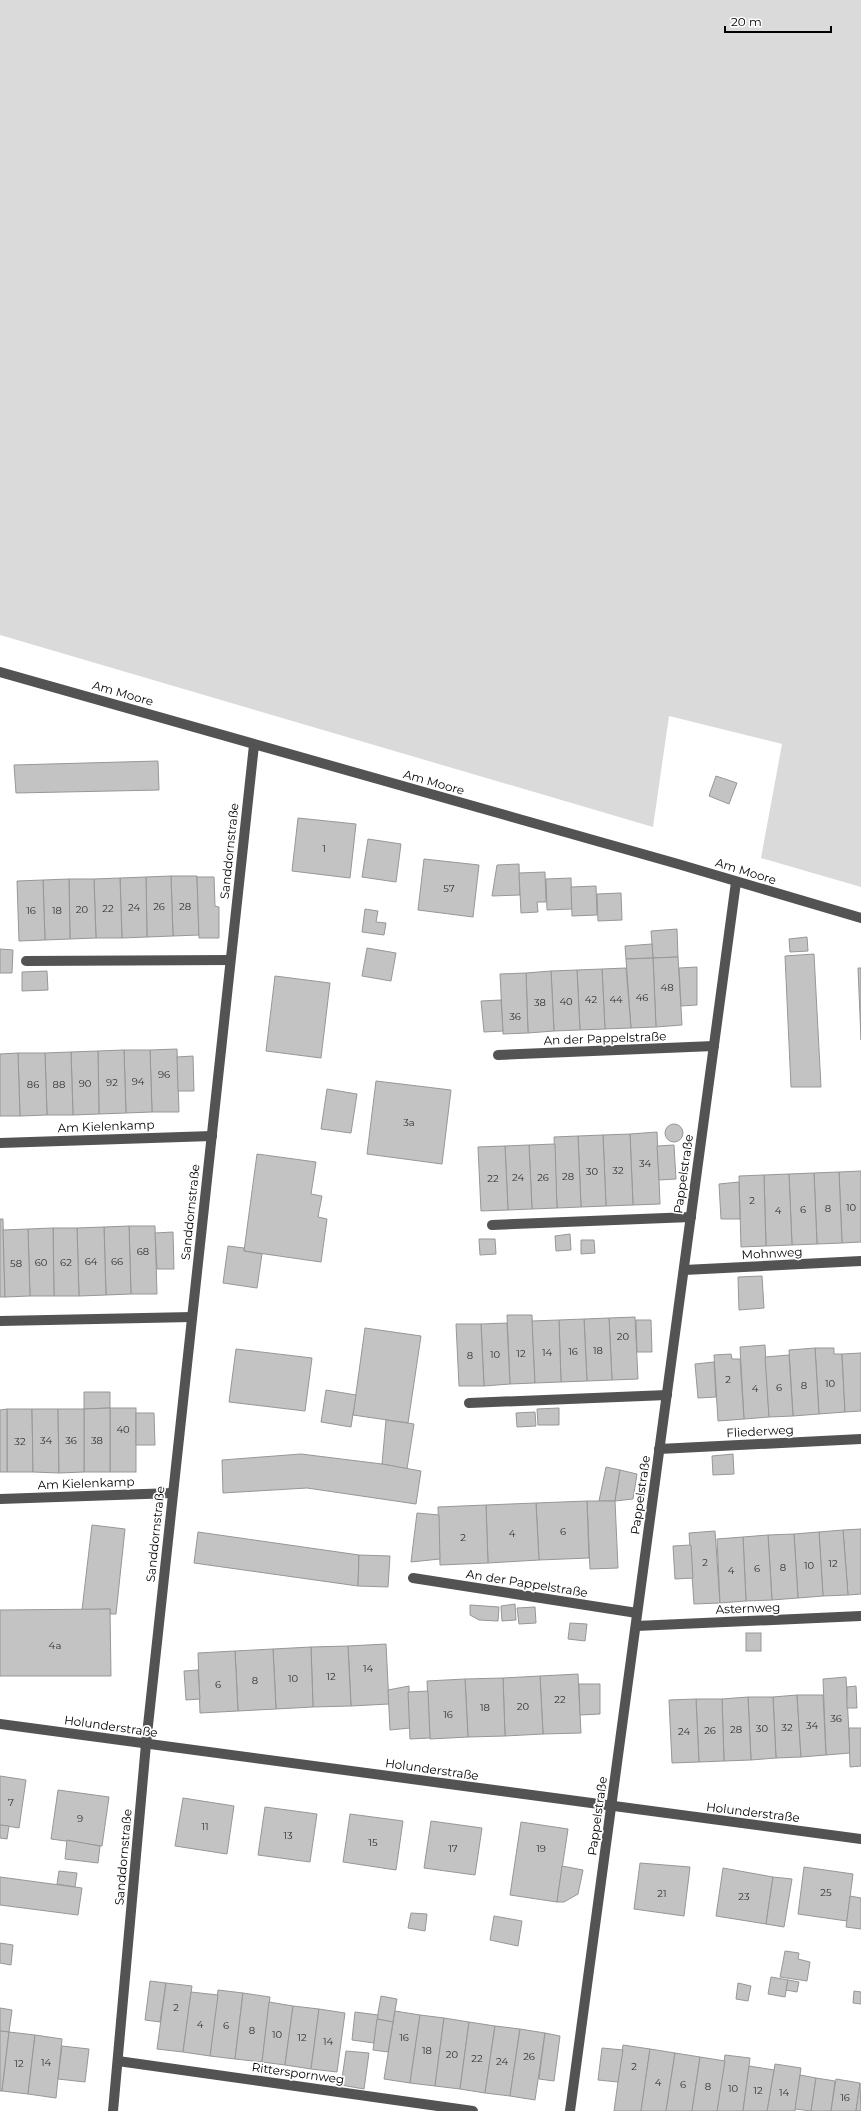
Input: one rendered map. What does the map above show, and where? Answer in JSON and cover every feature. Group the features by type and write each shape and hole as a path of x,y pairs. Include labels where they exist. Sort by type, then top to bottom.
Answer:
{"street":[{"name":"Am Moore","path":"0,672 678,864 861,918"},
{"name":"Sanddornstraße","path":"113,2111 146,1744 254,745"},
{"name":"Pappelstraße","path":"570,2111 736,882"},
{"path":"26,961 230,960"},
{"name":"An der Pappelstraße","path":"498,1056 714,1046"},
{"name":"Am Kielenkamp","path":"0,1143 212,1136"},
{"path":"492,1225 691,1217"},
{"name":"Mohnweg","path":"684,1270 861,1261"},
{"path":"0,1321 192,1317"},
{"path":"469,1403 667,1395"},
{"name":"Fliederweg","path":"659,1449 861,1439"},
{"name":"Am Kielenkamp","path":"0,1499 173,1493"},
{"name":"An der Pappelstraße","path":"413,1578 637,1613"},
{"name":"Asternweg","path":"636,1626 861,1616"},
{"name":"Holunderstraße","path":"0,1724 861,1839"},
{"name":"Ritterspornweg","path":"118,2061 473,2111"}],"shaded area":[{"path":"0,0 861,0 861,887 761,858 782,744 669,716 653,827 0,635"}],"building":[{"path":"158,761 159,790 16,793 14,765"},
{"path":"716,776 737,783 729,804 709,796"},
{"path":"298,818 356,824 350,878 292,871"},
{"path":"368,839 401,844 396,882 362,877"},
{"path":"424,859 479,865 473,917 418,910"},
{"path":"519,864 520,895 492,896 497,865"},
{"path":"545,872 546,902 537,902 538,912 521,913 519,873"},
{"path":"171,876 197,876 199,935 173,936"},
{"path":"171,876 173,936 147,937 146,877"},
{"path":"146,877 147,937 122,938 120,878"},
{"path":"197,877 214,877 215,906 219,907 219,938 199,938"},
{"path":"120,878 122,938 96,938 94,879"},
{"path":"571,878 572,909 547,910 546,879"},
{"path":"69,879 94,879 96,938 70,939"},
{"path":"69,879 70,939 45,940 43,880"},
{"path":"43,880 45,940 19,941 17,881"},
{"path":"596,886 597,915 572,916 571,887"},
{"path":"621,893 622,920 598,921 597,894"},
{"path":"365,909 378,911 376,922 386,923 384,935 362,932"},
{"path":"677,929 678,957 653,958 651,931"},
{"path":"807,937 808,951 790,952 789,939"},
{"path":"652,944 653,958 626,959 625,946"},
{"path":"367,948 396,953 391,981 362,976"},
{"path":"0,949 13,950 12,973 0,973"},
{"path":"814,954 821,1087 791,1087 785,956"},
{"path":"678,957 682,1025 656,1027 653,958"},
{"path":"653,958 656,1027 631,1028 626,959"},
{"path":"697,967 697,1005 681,1006 679,968"},
{"path":"626,968 631,1028 605,1029 602,969"},
{"path":"858,968 861,968 861,1040"},
{"path":"602,969 605,1029 580,1030 577,970"},
{"path":"577,970 580,1030 554,1031 551,971"},
{"path":"47,971 48,990 22,991 22,972"},
{"path":"551,971 554,1031 528,1033 526,973"},
{"path":"526,973 528,1033 503,1034 500,974"},
{"path":"275,976 330,983 321,1058 266,1051"},
{"path":"501,1000 503,1031 484,1032 481,1001"},
{"path":"177,1049 179,1112 152,1112 150,1050"},
{"path":"124,1050 150,1050 152,1112 126,1113"},
{"path":"124,1050 126,1113 99,1114 98,1051"},
{"path":"98,1051 99,1114 73,1115 71,1052"},
{"path":"71,1052 73,1115 47,1115 45,1053"},
{"path":"18,1053 45,1053 47,1115 20,1116"},
{"path":"18,1053 20,1116 0,1116 0,1054"},
{"path":"193,1056 194,1091 178,1091 177,1057"},
{"path":"376,1081 451,1090 442,1164 367,1154"},
{"path":"327,1089 357,1094 351,1133 321,1129"},
{"path":"674,1124 680,1127 683,1133 680,1139 674,1142 668,1139 665,1133 668,1127"},
{"path":"657,1132 660,1204 633,1205 630,1134"},
{"path":"630,1134 633,1205 606,1206 603,1135"},
{"path":"603,1135 606,1206 581,1207 578,1136"},
{"path":"578,1136 581,1207 557,1208 554,1137"},
{"path":"555,1144 557,1208 532,1209 529,1145"},
{"path":"529,1145 532,1209 508,1210 505,1146"},
{"path":"674,1145 676,1179 659,1180 657,1146"},
{"path":"505,1146 508,1210 481,1211 478,1147"},
{"path":"257,1154 316,1162 311,1194 322,1196 318,1217 327,1219 321,1262 244,1251"},
{"path":"861,1171 861,1242 842,1243 839,1172"},
{"path":"839,1172 842,1243 817,1244 814,1173"},
{"path":"814,1173 817,1244 792,1245 789,1174"},
{"path":"789,1174 792,1245 766,1246 764,1175"},
{"path":"764,1175 766,1246 741,1247 739,1176"},
{"path":"739,1182 740,1219 721,1219 719,1184"},
{"path":"0,1219 3,1219 5,1297 0,1297"},
{"path":"129,1226 155,1226 157,1294 131,1294"},
{"path":"129,1226 131,1294 106,1295 104,1227"},
{"path":"104,1227 106,1295 79,1296 77,1228"},
{"path":"53,1228 77,1228 79,1296 54,1296"},
{"path":"53,1228 54,1296 30,1296 28,1229"},
{"path":"28,1229 30,1296 5,1297 3,1230"},
{"path":"173,1232 174,1269 157,1269 155,1233"},
{"path":"570,1234 571,1250 556,1251 555,1236"},
{"path":"479,1239 495,1239 496,1254 480,1255"},
{"path":"581,1240 594,1240 595,1253 581,1254"},
{"path":"228,1246 244,1248 244,1251 262,1254 257,1288 223,1283"},
{"path":"762,1276 764,1308 739,1310 738,1277"},
{"path":"507,1315 532,1315 535,1383 510,1384"},
{"path":"635,1317 638,1379 612,1380 609,1318"},
{"path":"609,1318 612,1380 587,1381 584,1319"},
{"path":"584,1319 587,1381 561,1382 559,1320"},
{"path":"559,1320 561,1382 535,1383 532,1321"},
{"path":"636,1320 651,1320 652,1352 637,1352"},
{"path":"507,1323 510,1384 484,1386 481,1324"},
{"path":"456,1324 481,1324 484,1386 459,1386"},
{"path":"365,1328 421,1336 408,1423 353,1415"},
{"path":"765,1345 769,1417 744,1419 740,1347"},
{"path":"815,1348 834,1348 834,1354 842,1354 845,1412 819,1414"},
{"path":"815,1348 819,1414 793,1416 789,1350"},
{"path":"236,1349 312,1358 305,1411 229,1402"},
{"path":"861,1353 861,1411 845,1412 842,1354"},
{"path":"731,1354 732,1359 740,1359 744,1419 718,1421 714,1355"},
{"path":"789,1355 793,1416 769,1417 765,1357"},
{"path":"714,1362 716,1397 698,1398 695,1364"},
{"path":"326,1390 356,1395 351,1427 321,1422"},
{"path":"84,1392 110,1392 110,1408 84,1409"},
{"path":"110,1408 136,1408 136,1472 110,1472"},
{"path":"110,1408 110,1472 84,1472 84,1409"},
{"path":"559,1408 559,1425 538,1425 537,1409"},
{"path":"7,1409 32,1409 33,1472 7,1472"},
{"path":"7,1409 7,1472 0,1472 0,1410"},
{"path":"32,1409 58,1409 59,1473 33,1472"},
{"path":"58,1409 84,1409 84,1472 59,1473"},
{"path":"535,1412 536,1426 517,1427 516,1413"},
{"path":"136,1413 154,1413 155,1445 136,1445"},
{"path":"386,1420 414,1424 407,1469 382,1464"},
{"path":"301,1454 382,1464 421,1471 416,1504 307,1488 223,1493 222,1460"},
{"path":"733,1454 734,1474 713,1475 712,1456"},
{"path":"606,1467 620,1470 615,1501 599,1501"},
{"path":"620,1470 637,1474 633,1499 615,1501"},
{"path":"587,1501 615,1501 618,1568 590,1569"},
{"path":"587,1501 589,1558 539,1560 536,1503"},
{"path":"536,1503 539,1560 488,1563 486,1505"},
{"path":"486,1505 488,1563 440,1565 438,1507"},
{"path":"417,1513 439,1515 440,1559 411,1562"},
{"path":"92,1525 125,1529 116,1614 110,1614 110,1609 82,1610"},
{"path":"861,1529 861,1594 848,1595 843,1530"},
{"path":"843,1530 848,1595 823,1596 819,1532"},
{"path":"715,1531 720,1603 694,1604 689,1533"},
{"path":"198,1532 359,1555 358,1586 194,1563"},
{"path":"819,1532 823,1596 798,1598 794,1534"},
{"path":"794,1534 798,1598 772,1600 768,1535"},
{"path":"768,1535 772,1600 746,1601 743,1537"},
{"path":"743,1537 746,1601 720,1603 717,1539"},
{"path":"691,1545 693,1578 675,1579 673,1546"},
{"path":"359,1555 390,1556 388,1587 358,1586"},
{"path":"515,1604 516,1620 502,1621 501,1606"},
{"path":"470,1605 499,1607 498,1621 479,1620 470,1615"},
{"path":"535,1607 536,1623 519,1624 517,1608"},
{"path":"110,1609 111,1676 0,1676 0,1610"},
{"path":"570,1623 587,1624 585,1641 568,1639"},
{"path":"746,1633 761,1633 761,1651 746,1651"},
{"path":"386,1644 389,1704 351,1706 348,1646"},
{"path":"348,1646 351,1706 313,1707 311,1647"},
{"path":"311,1647 313,1707 276,1709 273,1649"},
{"path":"273,1649 276,1709 238,1711 235,1651"},
{"path":"235,1651 238,1711 200,1713 198,1653"},
{"path":"198,1670 200,1699 186,1700 184,1671"},
{"path":"578,1674 581,1733 543,1734 540,1676"},
{"path":"540,1676 543,1734 505,1736 503,1678"},
{"path":"846,1677 850,1753 826,1755 823,1679"},
{"path":"503,1678 505,1736 468,1737 465,1679"},
{"path":"465,1679 468,1737 430,1739 427,1681"},
{"path":"579,1684 600,1684 600,1714 580,1715"},
{"path":"409,1686 410,1728 390,1730 388,1690"},
{"path":"856,1686 857,1708 847,1708 847,1687"},
{"path":"428,1691 430,1738 410,1739 408,1692"},
{"path":"797,1695 801,1757 776,1758 773,1697"},
{"path":"797,1695 823,1695 826,1755 801,1757"},
{"path":"748,1697 773,1697 776,1758 751,1760"},
{"path":"748,1697 751,1760 724,1761 722,1699"},
{"path":"696,1699 722,1699 724,1761 699,1762"},
{"path":"696,1699 699,1762 672,1763 669,1700"},
{"path":"849,1728 861,1728 861,1766 850,1767"},
{"path":"0,1776 26,1780 19,1828 0,1825"},
{"path":"58,1790 109,1797 102,1846 51,1839"},
{"path":"183,1798 234,1806 227,1854 175,1846"},
{"path":"265,1807 317,1814 310,1862 258,1855"},
{"path":"350,1814 403,1821 396,1870 343,1862"},
{"path":"431,1821 482,1828 475,1875 424,1868"},
{"path":"521,1822 568,1829 557,1902 510,1895"},
{"path":"0,1825 9,1826 7,1839 0,1838"},
{"path":"67,1840 100,1846 98,1863 65,1859"},
{"path":"640,1863 690,1867 684,1916 634,1909"},
{"path":"562,1866 583,1870 578,1894 564,1902 557,1902"},
{"path":"804,1867 853,1874 847,1921 798,1914"},
{"path":"723,1868 773,1877 766,1924 716,1916"},
{"path":"59,1871 77,1873 75,1887 57,1884"},
{"path":"0,1877 82,1888 78,1915 0,1905"},
{"path":"773,1877 792,1879 784,1927 766,1924"},
{"path":"850,1896 861,1898 861,1929 846,1927"},
{"path":"411,1913 427,1914 425,1931 408,1928"},
{"path":"494,1916 522,1921 518,1946 490,1940"},
{"path":"0,1943 13,1945 11,1965 0,1963"},
{"path":"785,1951 799,1953 798,1959 810,1962 807,1981 780,1977"},
{"path":"771,1977 788,1980 785,1997 768,1994"},
{"path":"788,1980 799,1982 797,1992 786,1990"},
{"path":"150,1981 166,1983 160,2022 145,2020"},
{"path":"166,1983 192,1986 183,2052 157,2049"},
{"path":"738,1983 751,1986 748,2001 736,1999"},
{"path":"218,1990 243,1993 235,2059 210,2056"},
{"path":"854,1991 861,1992 861,2004 853,2003"},
{"path":"191,1992 218,1995 210,2056 183,2052"},
{"path":"243,1993 270,1997 262,2062 235,2059"},
{"path":"381,1996 397,1999 393,2022 377,2019"},
{"path":"269,2002 293,2006 285,2065 262,2062"},
{"path":"293,2006 319,2009 311,2069 285,2065"},
{"path":"0,2008 12,2010 9,2032 0,2031"},
{"path":"319,2009 345,2013 337,2072 311,2069"},
{"path":"395,2011 420,2015 410,2083 384,2079"},
{"path":"355,2012 378,2015 374,2043 352,2040"},
{"path":"420,2015 444,2018 435,2086 410,2083"},
{"path":"444,2018 469,2022 460,2089 435,2086"},
{"path":"377,2019 393,2022 388,2052 373,2050"},
{"path":"469,2022 495,2026 485,2093 460,2089"},
{"path":"495,2026 520,2029 510,2096 485,2093"},
{"path":"520,2029 545,2033 535,2100 510,2096"},
{"path":"0,2031 9,2032 2,2091 0,2091"},
{"path":"9,2032 35,2035 28,2094 2,2091"},
{"path":"545,2033 560,2036 554,2081 539,2079"},
{"path":"35,2035 62,2039 56,2098 28,2094"},
{"path":"623,2045 650,2049 641,2111 614,2111"},
{"path":"62,2046 89,2049 85,2082 58,2079"},
{"path":"602,2048 623,2050 618,2082 598,2080"},
{"path":"650,2049 675,2053 666,2111 641,2111"},
{"path":"346,2051 369,2053 364,2089 341,2085"},
{"path":"675,2053 700,2057 692,2111 666,2111"},
{"path":"725,2055 750,2058 743,2111 717,2111"},
{"path":"700,2057 725,2061 717,2111 692,2111"},
{"path":"775,2064 801,2068 795,2111 767,2111"},
{"path":"749,2066 774,2070 767,2111 743,2111"},
{"path":"800,2075 816,2078 811,2111 795,2109"},
{"path":"816,2078 835,2081 831,2111 811,2111"},
{"path":"836,2079 860,2083 856,2111 831,2111"},
{"path":"860,2083 861,2111 856,2111"}]}
